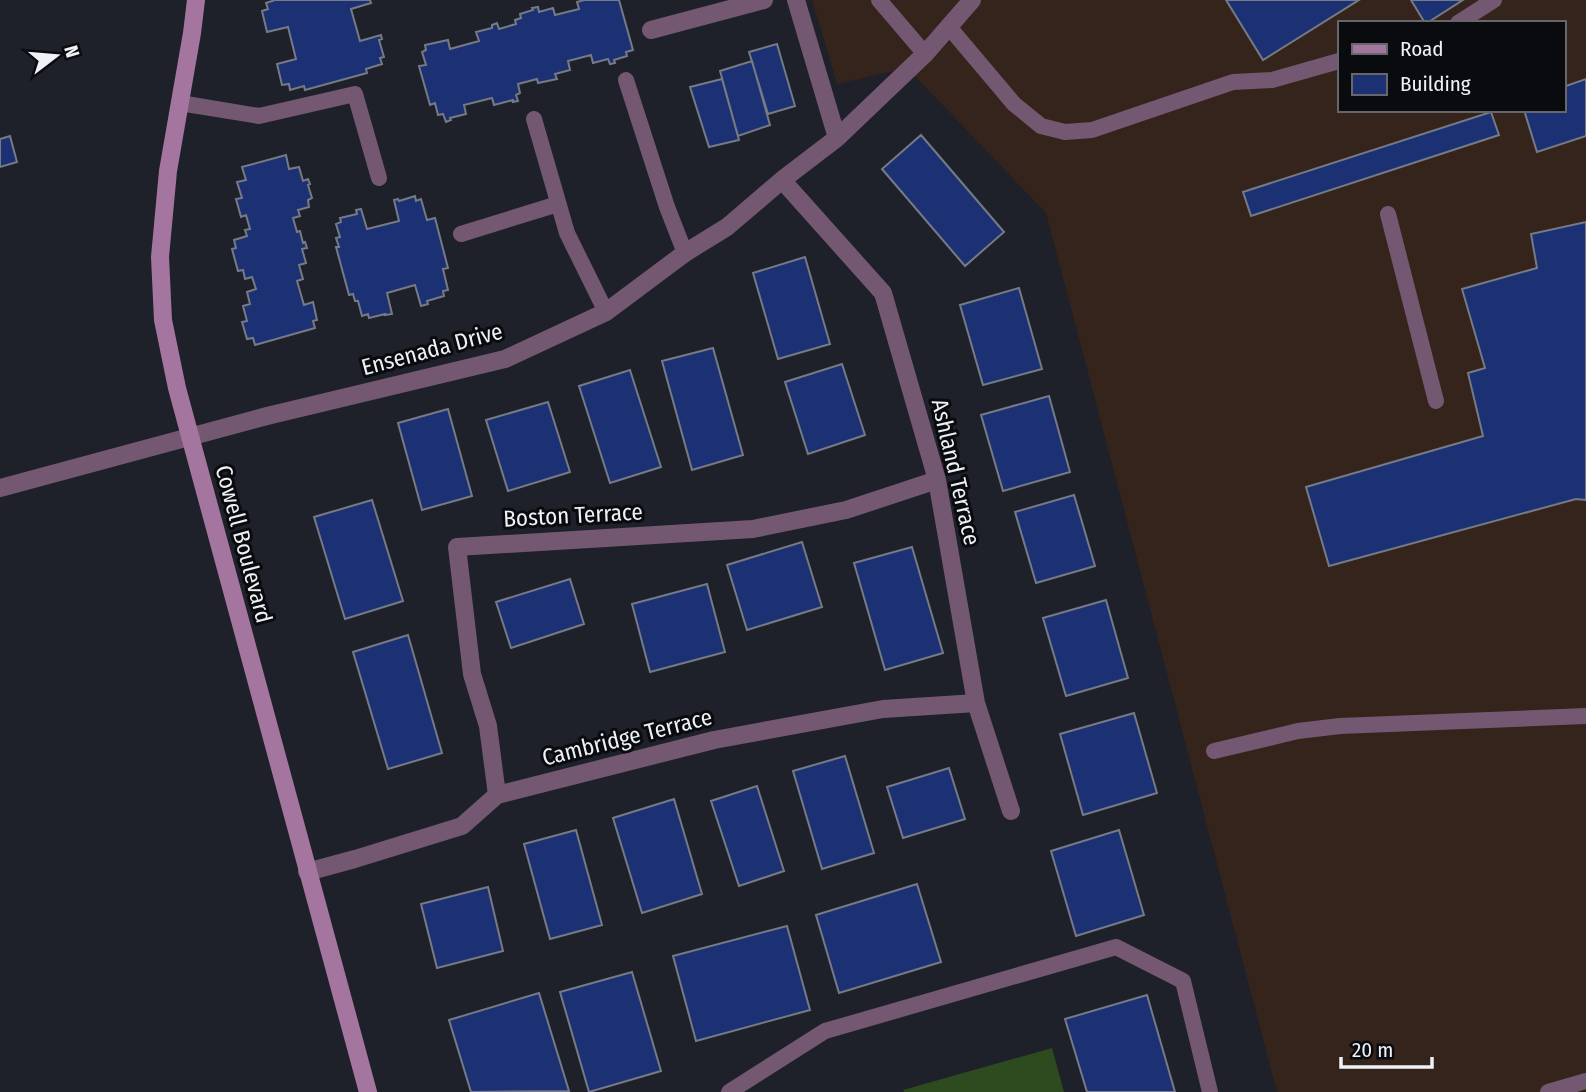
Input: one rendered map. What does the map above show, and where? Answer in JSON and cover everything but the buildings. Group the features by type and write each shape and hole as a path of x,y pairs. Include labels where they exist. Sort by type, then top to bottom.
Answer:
{"main road":[{"name":"Cowell Boulevard","path":"196,0 167,171 161,270 163,320 190,436 368,1092"}],"street":[{"path":"651,30 764,0"},
{"path":"796,0 837,138"},
{"name":"Ensenada Drive","path":"0,488 267,416 505,359 606,312 685,253 727,227 837,138 925,54 972,0"},
{"name":"Ashland Terrace","path":"782,180 883,293 937,480 976,704 1011,811"},
{"name":"Boston Terrace","path":"497,795 488,726 472,674 457,547 753,529 846,510 937,480"},
{"name":"Cambridge Terrace","path":"307,872 462,826 497,795 714,740 883,709 976,704"}],"lane":[{"path":"879,0 925,54"},
{"path":"1461,21 1494,0"},
{"path":"949,27 1014,104 1041,125 1065,132 1092,130 1233,82 1272,80 1338,61"},
{"path":"626,80 667,207 685,253"},
{"path":"180,103 259,116 355,94 379,178"},
{"path":"534,118 567,233 606,312"},
{"path":"461,234 558,204"},
{"path":"1388,214 1436,401"},
{"path":"1214,751 1298,731 1340,726 1586,716"},
{"path":"729,1092 825,1031 1116,947 1183,981 1210,1092"},
{"path":"1548,1092 1586,1082"}],"shaded area":[{"path":"812,0 1586,0 1586,1092 1277,1092 1046,213 907,68 837,84"}],"green space":[{"path":"1052,1048 1064,1092 903,1090"}]}
